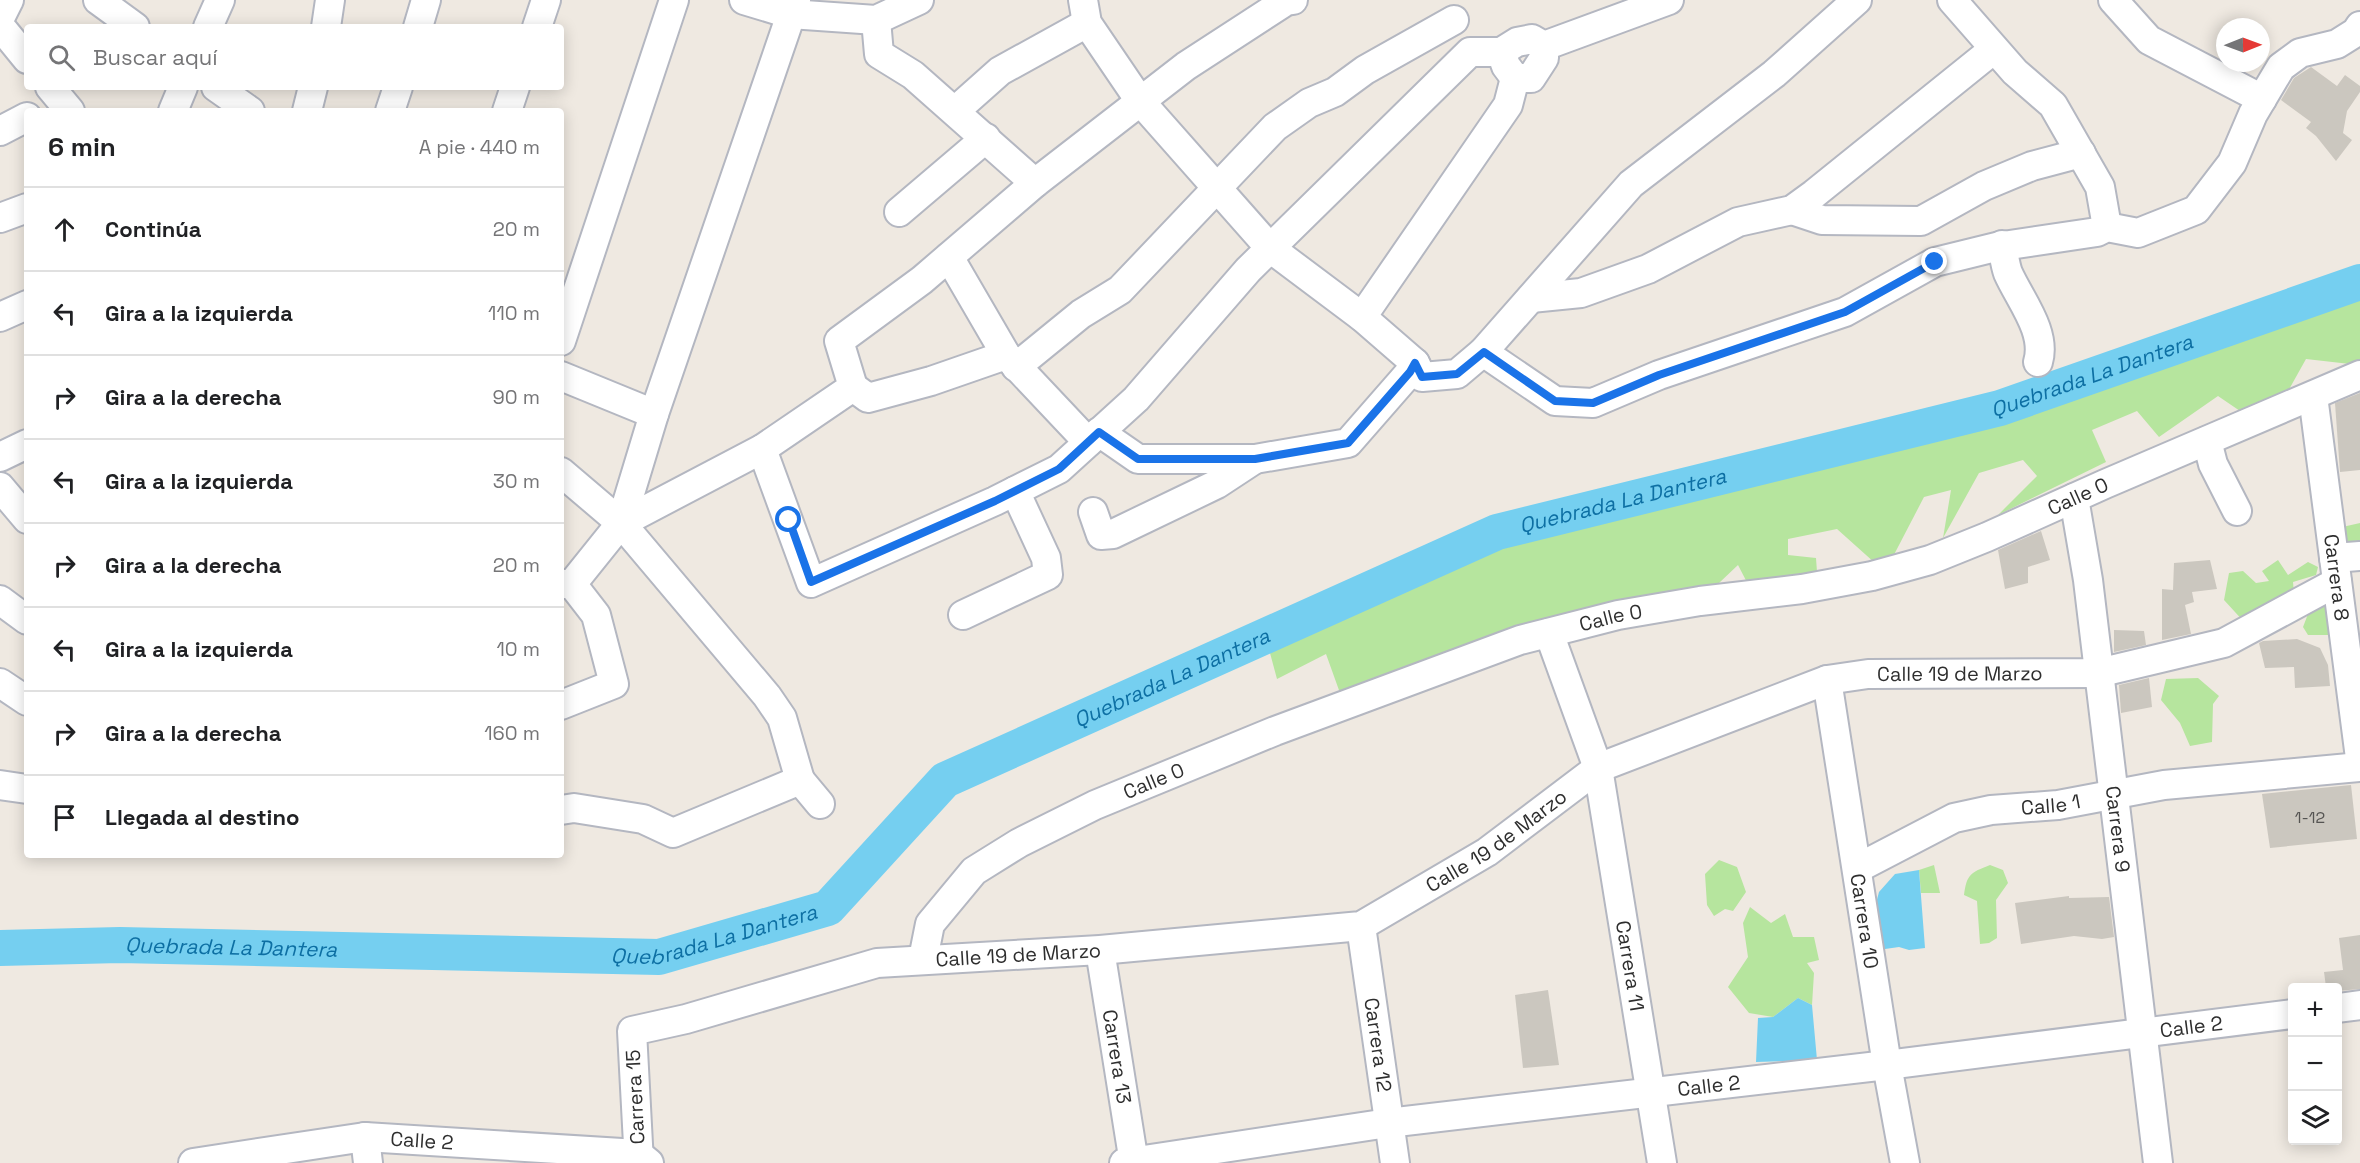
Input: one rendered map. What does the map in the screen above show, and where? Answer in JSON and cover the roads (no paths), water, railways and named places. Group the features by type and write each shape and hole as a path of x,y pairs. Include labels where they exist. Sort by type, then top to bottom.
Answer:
{"street":[{"path":"0,18 9,0"},
{"path":"100,0 131,24"},
{"path":"209,24 220,0"},
{"path":"326,24 330,0"},
{"path":"418,24 426,0"},
{"path":"538,24 546,0"},
{"path":"564,332 674,0"},
{"path":"744,0 876,20 919,0"},
{"path":"1293,0 1286,1 1186,66 1035,183 922,280 839,340 853,387 868,399 1011,361 1120,290 1275,127 1309,103 1335,92 1449,10 1470,52"},
{"path":"762,449 811,582 1016,491 1059,469 1136,399 1270,248 1470,52 1501,52 1517,42 1532,39 1544,45 1670,0"},
{"path":"955,111 1000,71 1085,11 1140,101 1270,248 1362,317 1415,363 1422,377 1457,374 1484,352 1631,184 1774,74 1857,0"},
{"path":"1952,0 2015,72 2054,105 2100,187 2106,227"},
{"path":"2113,0 2149,40 2262,99"},
{"path":"621,523 654,414 793,7"},
{"path":"876,20 879,54 913,75 1035,183"},
{"path":"0,26 24,55"},
{"path":"1484,352 1555,401 1593,403 1659,375 1845,312 1935,262 2002,245 2097,232 2106,227 2138,233 2196,210 2232,163 2262,99 2281,67 2300,52 2337,44 2359,31"},
{"path":"1515,78 1531,78 1544,58 1544,45"},
{"path":"1531,298 1581,293 1648,269 1738,222 1792,210 1995,49"},
{"path":"1501,52 1506,66 1515,78"},
{"path":"1362,317 1508,105 1515,78"},
{"path":"174,108 182,90"},
{"path":"220,90 246,108"},
{"path":"308,108 312,90"},
{"path":"391,108 397,90"},
{"path":"508,108 514,90"},
{"path":"0,131 24,119"},
{"path":"899,212 986,138"},
{"path":"1792,210 1822,220 1921,221 1984,186 2032,166 2081,153"},
{"path":"0,218 24,209"},
{"path":"2002,245 2007,271 2025,304 2040,343 2041,353 2038,362"},
{"path":"950,257 1011,361 1094,437 1138,459 1255,459 1348,443 1410,372 1415,363"},
{"path":"0,317 24,306"},
{"name":"Calle 0","path":"923,959 930,924 974,871 1019,843 1095,805 1275,731 1520,640 1618,615 1700,601 1802,589 1872,576 1930,560 2360,375"},
{"path":"564,377 654,414"},
{"path":"564,704 614,684 596,615 566,584 621,523 762,449 853,387"},
{"name":"Carrera 8","path":"2313,396 2344,566 2360,758"},
{"path":"2207,441 2213,464 2237,512"},
{"path":"0,457 24,445"},
{"path":"1093,512 1101,535 1113,534 1217,484 1255,459"},
{"path":"564,475 621,523 767,696 782,718 800,780 820,804"},
{"path":"0,487 24,515"},
{"path":"963,615 1048,575 1046,558 1016,491"},
{"name":"Carrera 9","path":"2074,498 2088,579 2158,1163"},
{"name":"Calle 19 de Marzo","path":"632,1032 877,963 1100,950 1361,926 1487,852 1598,768 1827,680 1868,674 2098,673 2224,643 2344,566"},
{"path":"0,600 24,618"},
{"name":"Carrera 11","path":"1549,633 1598,768 1662,1163"},
{"name":"Carrera 10","path":"1827,680 1887,1065 1905,1163"},
{"path":"0,683 24,699"},
{"name":"Calle 1","path":"1858,868 1954,818 1991,810 2058,805 2164,785 2360,766"},
{"path":"564,810 574,808 644,819 673,833 800,780"},
{"path":"0,785 24,789"},
{"name":"Carrera 12","path":"1361,926 1395,1163"},
{"name":"Carrera 13","path":"1100,950 1130,1162"},
{"path":"2342,1007 2360,1005"},
{"name":"Calle 2","path":"1130,1162 1388,1123 1887,1065 2288,1015"},
{"name":"Carrera 15","path":"632,1032 642,1160"},
{"name":"Calle 2","path":"193,1163 366,1150 642,1160"}],"water":[{"path":"1919,870 1925,948 1909,950 1899,947 1878,950 1874,911 1879,892 1895,874"},
{"path":"1798,998 1812,1005 1817,1060 1756,1062 1758,1018 1773,1017"}],"waterway":[{"name":"Quebrada La Dantera","path":"0,948 120,945 659,957 828,908 945,780 1497,532 2000,408 2360,282"}]}
